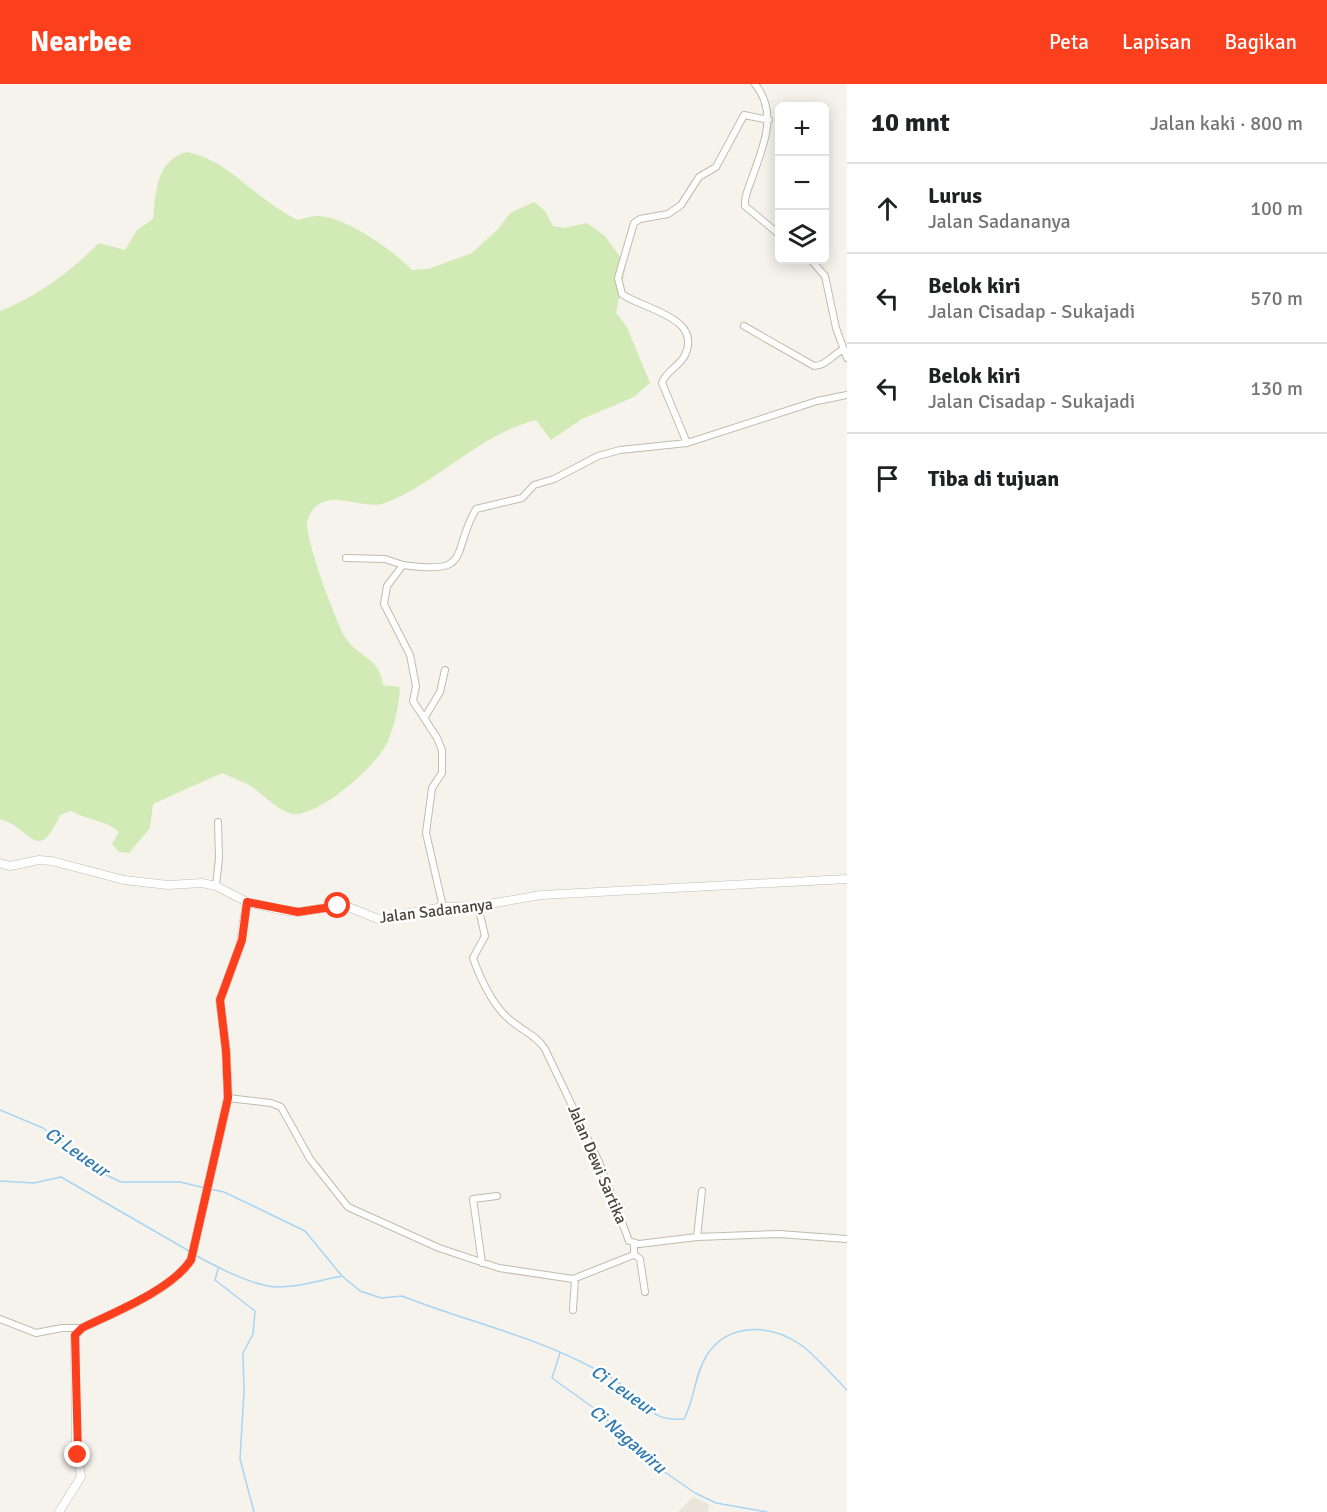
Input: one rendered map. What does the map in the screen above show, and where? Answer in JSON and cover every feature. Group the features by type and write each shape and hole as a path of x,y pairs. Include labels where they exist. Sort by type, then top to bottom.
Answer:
{"street":[{"path":"755,84 766,101 769,120 765,141 744,203 749,212 775,231"},
{"path":"687,443 662,383 684,357 688,339 673,319 626,297 619,290 618,278 628,238 637,220 668,214 681,206 699,177 716,167 744,115 769,120"},
{"path":"815,264 825,276 836,328 847,358"},
{"path":"744,326 814,366 824,364 835,353 844,349"},
{"path":"346,558 385,559 403,565 429,568 448,565 461,550 476,509 522,498 534,485 554,479 598,456 620,450 687,443 817,400 847,395"},
{"path":"403,565 387,586 384,604 410,655 416,686 413,701 425,717 442,750 442,773 431,791 426,833 443,907"},
{"path":"425,717 440,692 445,670"},
{"path":"216,886 219,858 218,822"},
{"name":"Jalan Sadananya","path":"0,863 10,866 39,860 52,861 124,880 168,885 202,883 216,886 247,902 298,912 345,906 378,920 443,907 478,906 541,895 847,879"},
{"path":"59,1512 81,1477 76,1441 75,1335 82,1328 143,1297 177,1276 189,1263 197,1240 228,1098 228,1071 220,1000 242,940 247,902"},
{"name":"Jalan Dewi Sartika","path":"478,906 485,936 473,958 481,978 506,1017 536,1038 545,1049 599,1162 629,1241 634,1244 697,1237 779,1234 847,1239"},
{"path":"228,1098 271,1102 284,1109 310,1159 348,1207 439,1248 499,1268 575,1279 634,1254"},
{"path":"697,1237 702,1191"},
{"path":"482,1263 473,1199 497,1196"},
{"path":"634,1244 634,1254"},
{"path":"634,1254 640,1259 645,1292"},
{"path":"573,1310 575,1279"},
{"path":"0,1319 36,1333 62,1328 82,1328"}],"shaded area":[{"path":"693,1497 709,1504 708,1512 678,1512"}],"green space":[{"path":"187,152 220,165 274,206 297,220 314,216 327,217 354,228 381,244 412,270 428,269 472,253 498,229 510,213 534,202 545,211 553,226 564,228 587,223 605,236 626,265 616,313 627,327 650,383 634,397 582,419 551,440 536,420 495,436 424,483 385,503 377,505 330,500 313,509 308,518 308,535 328,598 340,627 350,644 373,662 381,675 383,685 400,687 393,728 388,741 373,763 347,787 318,807 304,813 293,814 281,809 253,787 222,773 153,804 150,828 129,853 119,852 112,844 119,832 114,828 71,811 60,815 45,838 39,841 33,840 0,819 0,311 53,282 99,243 125,250 137,230 153,219 157,188 163,169 177,156"}],"waterway":[{"name":"Ci Leueur","path":"0,1110 43,1128 104,1174 121,1182 180,1182 205,1188"},
{"name":"Ci Leueur","path":"0,1181 34,1183 61,1177 189,1251"},
{"name":"Ci Leueur","path":"210,1189 224,1192 305,1231 342,1276 360,1291 381,1298 402,1296 545,1346 596,1369 630,1391 653,1412 665,1418 684,1419 707,1355 716,1344 738,1332 764,1330 789,1338 819,1361 847,1390"},
{"name":"Ci Leueur","path":"195,1255 221,1269 268,1286 295,1286 342,1276"},
{"path":"218,1269 215,1280 255,1311 253,1334 243,1353 244,1391 240,1459 254,1512"},
{"name":"Ci Nagawiru","path":"560,1353 552,1378 598,1411 643,1457 695,1493 716,1503 767,1512"}],"route":[{"path":"78,1455 75,1335 82,1328 143,1297 177,1276 191,1260 228,1098 229,1080 220,994 242,940 247,902 298,912 338,906"}]}
